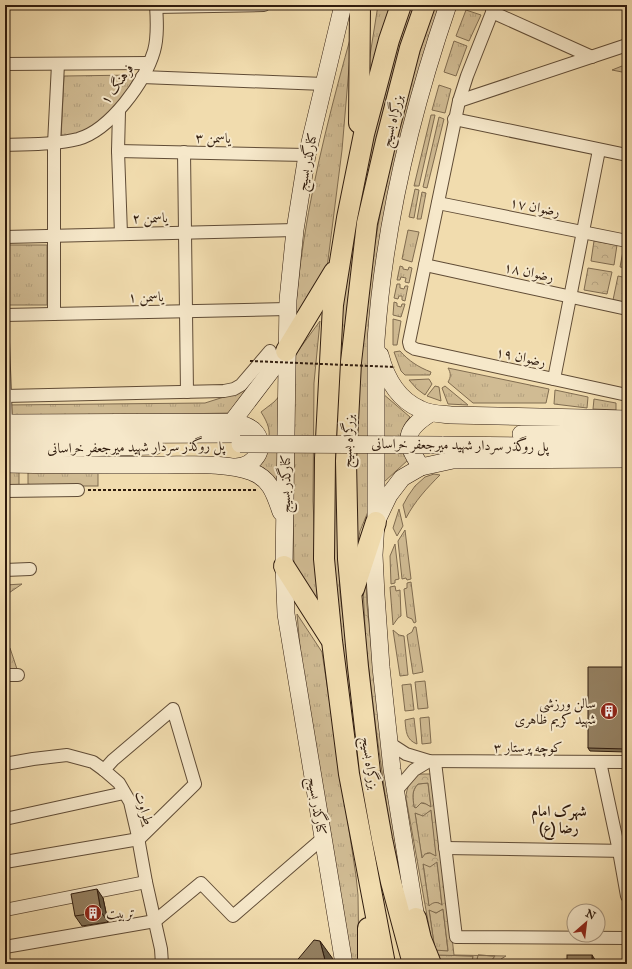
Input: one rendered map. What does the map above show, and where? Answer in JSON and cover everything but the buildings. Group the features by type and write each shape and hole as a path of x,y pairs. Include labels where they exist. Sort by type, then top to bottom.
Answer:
{"highway":[{"path":"359,157 360,5"},
{"name":"بزرگراه بسیج","path":"368,878 349,774 332,641 324,559 325,458 333,305 359,157 388,40 401,5"},
{"name":"بزرگراه بسیج","path":"414,964 382,839 370,772 348,559 346,461 351,362 356,308 367,223 410,48 425,5"},
{"path":"278,351 340,264"},
{"path":"351,596 376,522"},
{"path":"284,566 332,641"},
{"path":"368,878 368,964"},
{"path":"368,878 385,964"},
{"path":"415,912 421,939 431,964"}],"main road":[{"name":"کنارگذر بسیج","path":"343,5 307,155 295,230 288,309 278,351 285,523 284,566 286,614 344,964"},
{"path":"415,912 395,792 381,667 376,595 374,555 376,522 376,340 378,310 389,227 431,55 448,5"},
{"path":"376,340 384,370 399,395 420,410 451,415 627,419"},
{"path":"238,434 278,351"},
{"path":"421,467 414,457 409,445 409,434 418,421 432,413"},
{"path":"5,464 203,465 243,467 256,459 260,445 254,431 248,427 238,434"},
{"name":"پل روگذر سردار شهید میرجعفر خراسانی","path":"6,428 442,439 627,447"},
{"name":"پل روگذر سردار شهید میرجعفر خراسانی","path":"5,450 238,434"},
{"name":"پل روگذر سردار شهید میرجعفر خراسانی","path":"442,439 627,434"},
{"path":"376,522 389,495 402,478 421,467 453,460 627,459"},
{"path":"236,467 253,472 266,480 273,490 285,523"}],"street":[{"path":"156,6 264,5"},
{"name":"فرهنگ ۱","path":"5,145 54,144 80,138 101,126 119,111 142,77 154,50 156,39 156,6"},
{"path":"425,265 454,119 467,76 494,9 592,57"},
{"path":"459,101 627,45"},
{"path":"5,64 149,63"},
{"path":"54,314 54,144 58,64"},
{"path":"142,77 324,84"},
{"path":"119,111 118,151 121,234"},
{"path":"454,119 627,155"},
{"path":"554,380 599,150"},
{"name":"یاسمن ۳","path":"118,151 307,155"},
{"path":"184,152 187,392"},
{"name":"رضوان ۱۷","path":"438,203 627,241"},
{"name":"یاسمن ۲","path":"5,236 295,230"},
{"name":"رضوان ۱۸","path":"425,265 627,309"},
{"name":"رضوان ۱۹","path":"425,265 409,342 410,346 414,349 627,395"},
{"name":"یاسمن ۱","path":"5,314 288,309"},
{"path":"6,396 224,391 234,389 241,385 278,351"},
{"path":"5,491 78,490"},
{"path":"5,570 30,569"},
{"path":"5,675 18,675"},
{"path":"5,862 138,839 195,784 173,709 113,760 104,770"},
{"path":"389,743 406,754 432,762"},
{"name":"طراوت","path":"5,764 68,755 93,762 119,783 130,802 155,921 161,964"},
{"path":"395,792 414,770 432,762"},
{"path":"432,762 456,937 627,938"},
{"name":"کوچه پرستار ۳","path":"432,762 627,762"},
{"path":"600,762 623,851 627,896"},
{"path":"5,819 124,793"},
{"path":"5,947 155,921 201,883 233,916 323,838"},
{"path":"445,848 623,851"},
{"path":"5,910 146,882"}],"lane":[{"path":"5,314 6,428"},
{"path":"553,964 563,962 579,962"},
{"path":"587,962 627,963"}],"path":[{"path":"250,361 394,367"},
{"path":"78,490 273,490"}],"green space":[{"path":"378,5 392,5 365,87"},
{"path":"411,5 415,5 387,95 365,196 348,299 339,388 337,482 340,593 374,864 357,765 335,593 331,482 343,298 359,196 382,95"},
{"path":"435,5 442,5 386,220 372,502 360,531 355,556 356,398 368,282 387,175 415,66"},
{"path":"466,10 481,15 469,41 456,36"},
{"path":"352,32 342,150 326,276 293,333 302,251 313,187 331,109"},
{"path":"454,41 467,46 456,76 444,72"},
{"path":"627,64 627,73 612,70"},
{"path":"136,75 122,97 105,116 85,130 61,139 64,76"},
{"path":"439,85 451,89 445,113 432,110"},
{"path":"431,115 435,115 419,186 414,186"},
{"path":"439,117 444,119 427,188 423,187"},
{"path":"415,189 419,190 414,218 409,217"},
{"path":"422,192 426,193 421,219 417,219"},
{"path":"408,230 419,232 412,262 402,259"},
{"path":"594,241 617,245 614,265 591,261"},
{"path":"5,245 47,245 47,305 5,305"},
{"path":"624,246 627,247 627,268 620,267"},
{"path":"400,266 403,267 403,269 408,270 409,267 412,268 409,283 405,282 406,278 401,277 400,280 397,280"},
{"path":"588,268 612,272 607,294 584,290"},
{"path":"618,276 627,278 627,303 613,300"},
{"path":"397,284 400,284 400,288 404,289 405,286 408,286 405,301 402,300 402,296 399,296 398,299 394,298"},
{"path":"394,302 397,303 397,306 401,307 402,304 405,304 401,317 393,315"},
{"path":"393,319 401,321 397,345 393,345"},
{"path":"320,321 314,383 313,501 318,610 294,570 293,512 295,355"},
{"path":"400,351 414,363 431,372 430,375 405,375 401,371 394,352"},
{"path":"448,368 549,389 546,403 473,403 448,382 450,372"},
{"path":"429,379 432,384 425,395 409,380"},
{"path":"248,382 255,387 232,413 5,417 5,405 205,403 227,396"},
{"path":"435,386 439,387 441,401 427,396"},
{"path":"445,386 468,405 448,404 442,388"},
{"path":"555,390 588,397 587,408 554,404"},
{"path":"283,392 280,487 265,469 256,464 269,439 266,420 261,412 274,402"},
{"path":"382,393 410,417 405,424 399,439 408,460 384,482"},
{"path":"594,399 616,403 616,410 593,409"},
{"path":"28,471 98,471 98,486 28,486"},
{"path":"5,472 19,472 19,486 5,486"},
{"path":"434,474 440,475 413,506 406,518 403,505 408,496 415,486 425,477"},
{"path":"399,509 403,526 397,536 393,528"},
{"path":"405,530 411,579 407,580 406,578 402,579 398,541"},
{"path":"395,544 399,579 395,580 395,583 391,584 390,556"},
{"path":"366,582 380,729 403,880 391,837 376,729 366,646 363,588"},
{"path":"411,582 416,622 414,623 412,619 407,617 404,589 407,588 407,583"},
{"path":"22,584 6,595 5,585"},
{"path":"395,586 396,591 400,590 401,616 393,625 390,587"},
{"path":"297,614 322,652 356,876 358,895 359,964 352,964 301,658"},
{"path":"414,627 416,627 423,672 413,674 407,635 412,632"},
{"path":"393,630 399,635 404,636 408,675 400,676"},
{"path":"10,648 17,669 5,669 5,649"},
{"path":"425,681 428,708 418,709 415,682"},
{"path":"411,684 414,710 405,711 402,685"},
{"path":"429,717 431,743 422,744 420,718"},
{"path":"414,718 417,744 407,735 405,720"},
{"path":"419,774 433,774 454,955 478,955 476,964 472,964 473,956 436,955 443,964 440,964 434,955 406,798 410,784","holes":["428,783 431,807 421,803 416,808 414,807 413,792 418,784","431,810 436,856 430,853 425,854 422,858 415,813 423,816","437,862 442,905 436,902 429,906 423,864 430,867","443,909 448,951 435,950 429,910 436,913"]},
{"path":"428,783 431,807 421,803 416,808 414,807 414,789 418,784"},
{"path":"431,810 437,857 427,853 422,859 415,813 423,814"},
{"path":"437,861 442,906 434,903 429,907 423,863"},
{"path":"429,909 436,913 443,909 448,951 435,951"},
{"path":"436,955 473,956 472,964 443,964"},
{"path":"478,955 495,956 489,964 476,964"},
{"path":"495,956 506,956 496,964 489,964"}],"place":[{"name":"سالن ورزشی شهید کریم ظاهری","path":"609,711"},
{"name":"تربیت","path":"93,913"}],"district":[{"name":"شهرک امام رضا (ع)","path":"559,820"}]}
